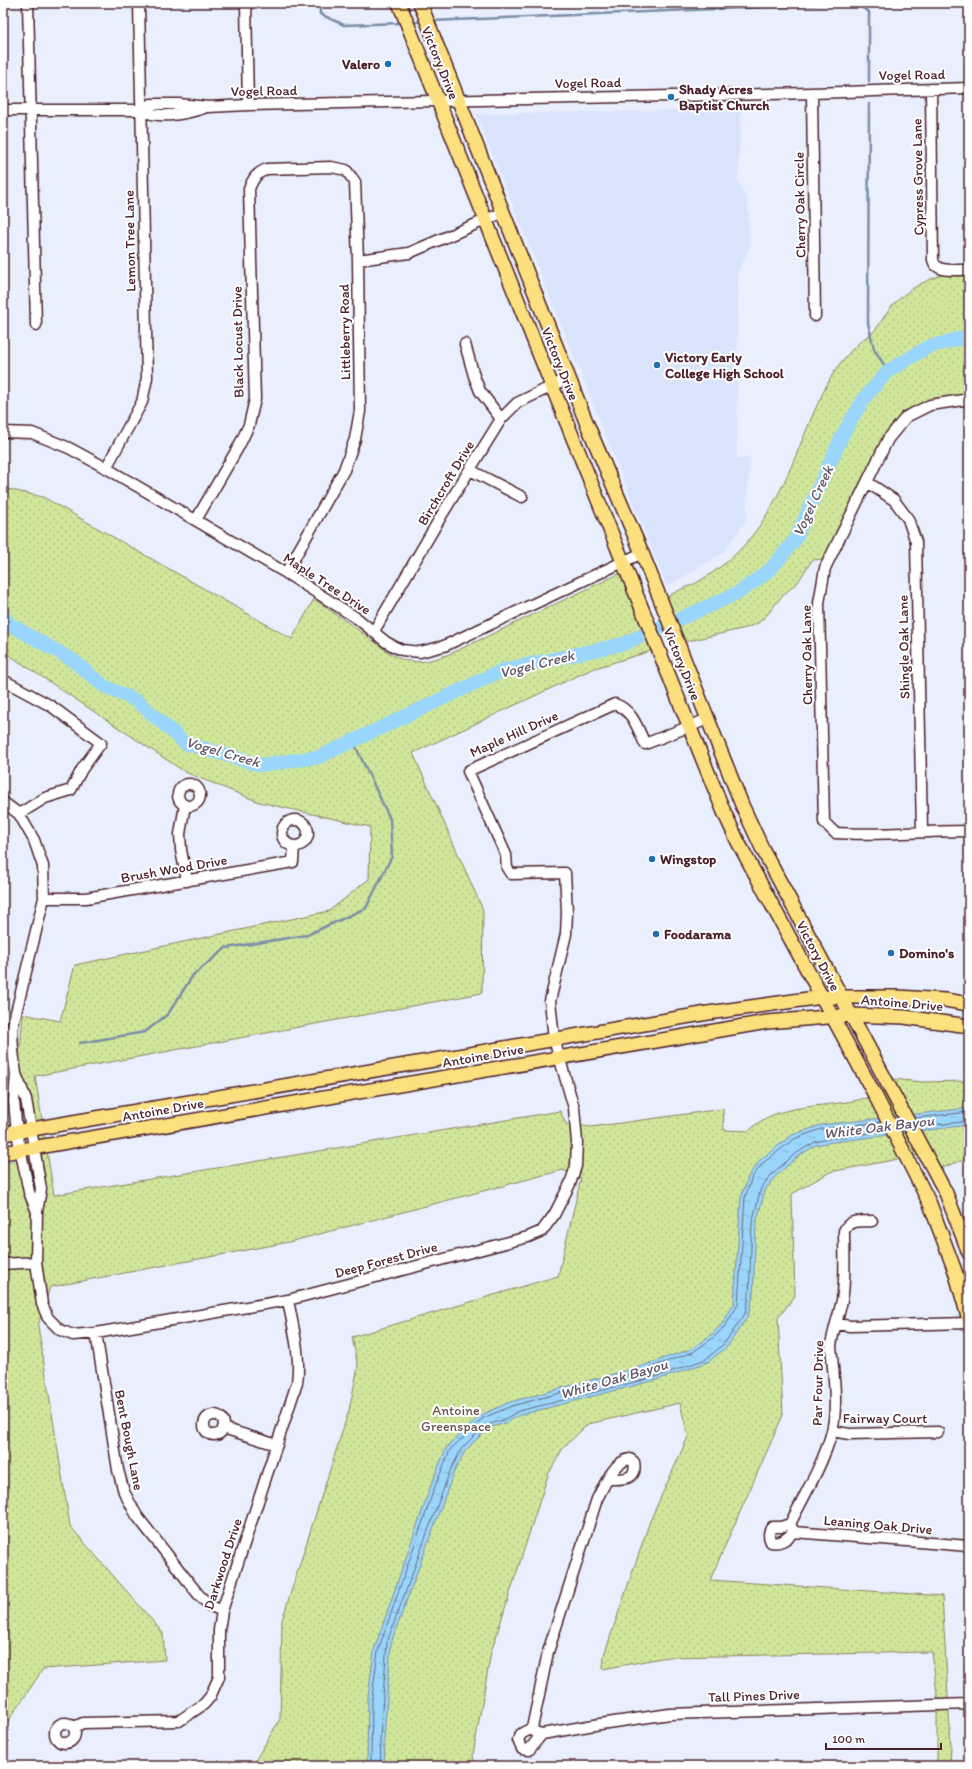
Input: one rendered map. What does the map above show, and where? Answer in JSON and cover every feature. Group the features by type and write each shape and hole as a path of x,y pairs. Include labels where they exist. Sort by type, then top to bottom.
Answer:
{"main road":[{"name":"Victory Drive","path":"399,3 726,817 738,842 876,1097 930,1204 955,1271 969,1321"},
{"name":"Victory Drive","path":"420,3 587,424 642,553 742,805 762,848 946,1193 969,1253"},
{"path":"768,897 782,886"},
{"name":"Antoine Drive","path":"3,1134 708,1013 822,997 898,997 945,1000 969,1004"},
{"name":"Antoine Drive","path":"3,1153 560,1059 767,1022 852,1015 904,1017 969,1026"},
{"path":"662,1021 668,1040"},
{"path":"403,1065 406,1085"},
{"path":"251,1092 254,1110"},
{"path":"138,1112 141,1130"},
{"path":"930,1204 946,1193"}],"street":[{"path":"28,3 36,325"},
{"name":"Lemon Tree Lane","path":"106,468 142,402 148,378 139,3"},
{"path":"246,3 248,105"},
{"name":"Vogel Road","path":"3,110 141,110 151,116 192,112 208,107 248,105 438,102 458,100 812,93 969,88"},
{"name":"Cypress Grove Lane","path":"932,89 934,265 939,269 969,270"},
{"name":"Cherry Oak Circle","path":"812,93 815,316"},
{"name":"Littleberry Road","path":"256,176 267,169 331,167 346,170 355,182 358,260 360,411 355,439 344,470 286,573"},
{"name":"Black Locust Drive","path":"196,520 239,446 249,424 255,399 250,189 253,179 256,176"},
{"path":"358,260 409,253 504,212"},
{"path":"465,344 480,391 501,419"},
{"name":"Birchcroft Drive","path":"374,631 501,419 517,403 569,378"},
{"name":"Cherry Oak Lane","path":"922,831 861,835 835,833 824,822 819,603 825,568 888,439 906,417 930,405 963,400 969,401"},
{"name":"Maple Tree Drive","path":"3,432 32,433 69,448 106,468 286,573 358,619 386,642 402,650 420,652 444,646 642,553"},
{"path":"470,470 522,497"},
{"name":"Shingle Oak Lane","path":"867,482 894,500 908,520 916,542 922,831"},
{"path":"3,680 51,706 101,743 82,769 71,790 45,798 19,814"},
{"name":"Maple Hill Drive","path":"554,1039 550,1002 566,934 567,912 565,873 512,874 507,868 506,855 468,771 615,704 624,708 633,718 645,744 708,718"},
{"path":"3,802 19,814 34,840 43,866 44,898 8,1028 16,1074 14,1101 24,1131 27,1149 29,1192 37,1212 36,1262 3,1264"},
{"path":"185,805 180,834 181,850 187,881"},
{"path":"922,831 969,831"},
{"name":"Brush Wood Drive","path":"44,898 86,898 293,862 294,846"},
{"name":"Deep Forest Drive","path":"36,1262 39,1291 45,1312 54,1326 67,1334 81,1336 288,1300 528,1237 542,1231 554,1215 570,1184 576,1166 577,1142 574,1108 554,1039"},
{"name":"Par Four Drive","path":"792,1528 832,1431 834,1410 831,1346 842,1300 844,1281 844,1231 846,1225 852,1222 872,1221"},
{"name":"Darkwood Drive","path":"74,1727 83,1723 179,1721 196,1711 210,1698 219,1677 219,1630 222,1611 294,1394 298,1372 297,1348 288,1300"},
{"path":"836,1324 850,1326 969,1321"},
{"name":"Bent Bough Lane","path":"96,1334 118,1470 128,1501 203,1601 222,1611"},
{"path":"223,1428 277,1445"},
{"name":"Fairway Court","path":"832,1431 849,1434 938,1432"},
{"path":"532,1728 535,1732 542,1734 533,1747 529,1750 522,1749 518,1740 521,1734 532,1728 548,1652 592,1512 608,1479"},
{"name":"Leaning Oak Drive","path":"792,1528 969,1546"},
{"name":"Tall Pines Drive","path":"542,1734 670,1714 969,1704"}],"shaded area":[{"name":"Victory Early College High School","path":"741,109 738,180 748,203 750,246 738,272 737,458 750,458 746,521 723,553 667,587 476,114"}],"green space":[{"path":"942,275 969,276 969,398 949,397 932,400 904,415 825,559 812,560 798,582 782,596 767,615 758,623 746,628 684,642 666,599 713,572 727,562 746,544 776,498 823,392 843,359 879,326 898,300 918,285"},
{"name":"Antoine Greenspace","path":"3,488 43,497 292,639 314,599 393,655 412,662 436,659 452,653 621,573 651,651 592,669 413,753 483,910 482,993 35,1076 54,1195 560,1111 566,1124 591,1127 723,1109 724,1130 749,1131 764,1119 783,1111 866,1098 881,1091 892,1079 923,1082 969,1081 969,1158 939,1169 930,1153 830,1172 792,1194 795,1296 778,1318 783,1415 710,1580 942,1596 951,1746 950,1766 863,1766 937,1764 937,1695 932,1652 667,1657 603,1669 604,1655 650,1521 688,1437 680,1403 588,1424 563,1448 548,1475 491,1652 473,1755 475,1766 252,1766 280,1719 282,1620 349,1410 358,1367 352,1337 558,1276 581,1178 563,1170 289,1242 50,1287 38,1326 70,1526 163,1633 165,1660 43,1669 3,1729 3,1163 42,1157 30,1099 17,1062 20,1049 23,1014 60,1021 75,965 329,911 369,879 370,827 259,802 185,772 3,651"}],"water":[{"name":"White Oak Bayou","path":"969,1108 969,1125 816,1145 797,1157 775,1177 765,1190 756,1224 753,1296 748,1316 727,1347 708,1362 660,1379 520,1415 505,1423 492,1427 465,1451 454,1472 391,1643 384,1739 385,1766 367,1766 368,1697 374,1650 430,1488 446,1448 481,1415 510,1402 639,1367 691,1349 711,1335 722,1324 734,1304 741,1197 749,1175 760,1160 792,1135 821,1125"}],"waterway":[{"path":"320,3 320,14 344,25 402,23"},
{"path":"431,21 855,3 869,12 869,81"},
{"path":"411,22 424,22"},
{"path":"869,104 868,323 874,349 888,371"},
{"name":"Vogel Creek","path":"3,615 9,624 71,659 104,686 137,701 185,743 260,765 319,757 503,670 623,644 738,593 770,570 795,540 843,434 863,400 888,371 928,347 969,336"},
{"path":"80,1043 145,1032 168,1014 193,975 226,948 307,935 366,908 392,856 390,819 353,741"}],"place":[{"name":"Valero","path":"388,64"},
{"name":"Shady Acres Baptist Church","path":"671,97"},
{"name":"Victory Early College High School","path":"657,365"},
{"name":"Wingstop","path":"652,859"},
{"name":"Foodarama","path":"656,934"},
{"name":"Domino's","path":"891,953"}]}
